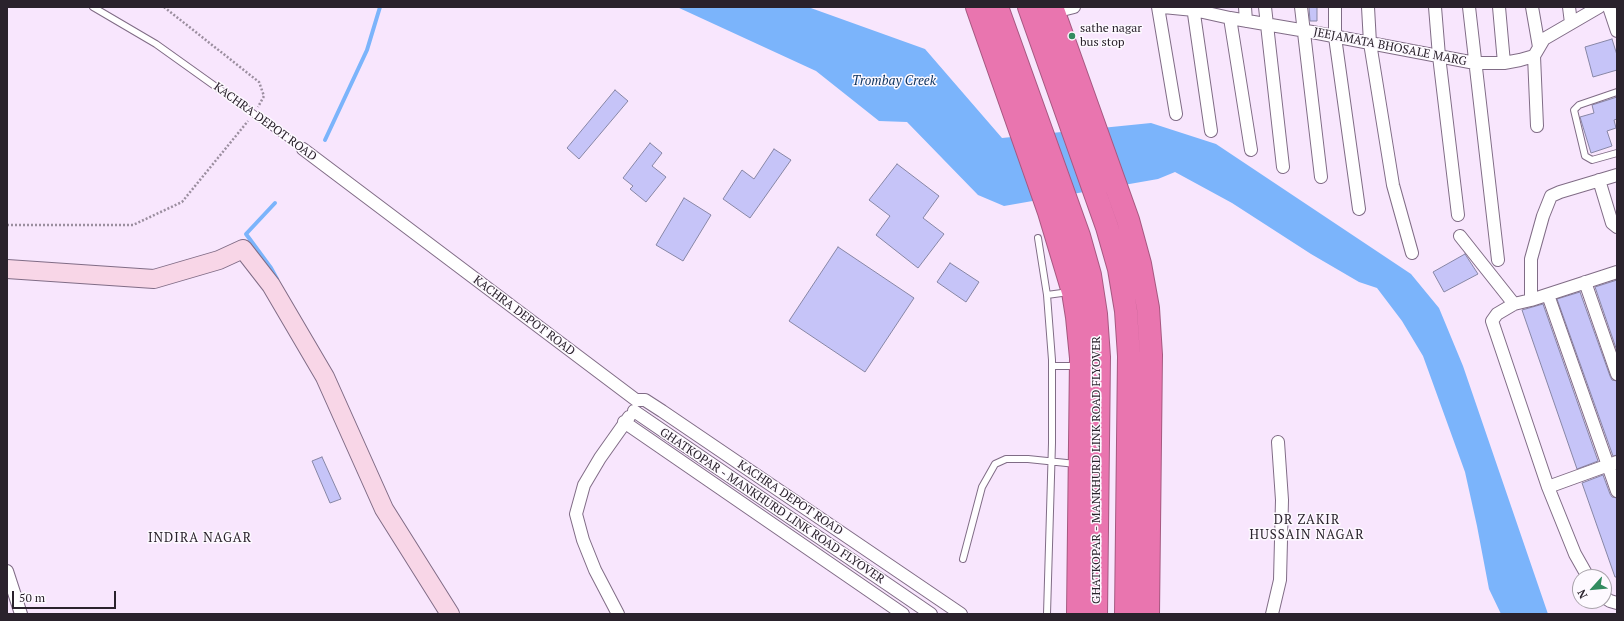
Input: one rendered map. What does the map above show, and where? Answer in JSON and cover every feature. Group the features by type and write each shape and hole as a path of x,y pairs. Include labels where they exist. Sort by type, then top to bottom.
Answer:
{"highway":[{"path":"977,7 1049,212 1073,292 1078,317 1080,366 1078,614"},
{"name":"GHATKOPAR - MANKHURD LINK ROAD FLYOVER","path":"997,7 1078,236 1090,276 1096,314 1099,357 1096,614"},
{"path":"1029,7 1107,227 1119,269 1126,311 1129,356 1126,614"},
{"path":"1060,9 1076,73 1128,220 1140,264 1148,308 1151,354 1148,614"}],"street":[{"path":"1158,7 1176,114"},
{"name":"JEEJAMATA BHOSALE MARG","path":"1163,7 1194,8 1230,18 1302,30 1475,63 1504,63 1520,60 1536,51 1544,39 1599,7"},
{"path":"1245,7 1246,21"},
{"path":"1265,7 1283,167"},
{"path":"1301,7 1302,30 1321,177"},
{"path":"1335,7 1336,37 1359,209"},
{"path":"1368,7 1370,43 1393,185 1412,253"},
{"path":"1435,7 1439,56 1458,215"},
{"path":"1469,7 1498,260"},
{"path":"1499,7 1504,63"},
{"path":"1532,7 1536,51 1537,126"},
{"path":"1569,7 1571,23"},
{"path":"1194,8 1211,131"},
{"path":"1612,11 1617,31"},
{"path":"1230,18 1251,150"},
{"name":"KACHRA DEPOT ROAD","path":"303,149 635,406 645,400 961,614"},
{"path":"1531,300 1531,260 1542,216 1552,196 1560,192 1617,175"},
{"path":"1599,180 1612,223 1617,227"},
{"path":"1460,236 1514,304"},
{"path":"7,269 154,279 219,260 243,249 271,284 325,377 384,509 450,614"},
{"path":"1583,569 1575,554 1548,487 1492,322 1497,314 1514,304 1548,295 1617,272"},
{"path":"1585,282 1617,374"},
{"path":"1548,295 1612,463 1617,490"},
{"path":"618,614 595,570 583,540 576,514 584,485 635,406"},
{"name":"GHATKOPAR - MANKHURD LINK ROAD FLYOVER","path":"635,406 931,614"},
{"path":"624,422 903,614"},
{"path":"1272,614 1280,580 1282,500 1278,442"},
{"path":"1548,487 1612,463"},
{"path":"7,571 21,614"}],"lane":[{"name":"KACHRA DEPOT ROAD","path":"93,7 156,44 303,149"},
{"path":"1617,92 1579,105 1574,110 1585,156 1592,160 1617,153"},
{"path":"1038,238 1047,295 1052,366 1052,461 1047,614"},
{"path":"1047,295 1073,292"},
{"path":"1052,366 1080,366"},
{"path":"963,560 982,487 995,464 1006,459 1028,459 1079,464"}],"path":[{"path":"7,225 133,225 182,202 254,114 264,96 259,82 164,7"}],"water":[{"name":"Trombay Creek","path":"677,7 808,7 925,49 1002,138 1151,123 1216,144 1411,274 1439,308 1463,366 1548,614 1501,614 1489,589 1465,472 1423,356 1402,321 1377,288 1359,282 1311,254 1232,203 1175,172 1158,179 1004,206 978,195 907,122 879,121 816,71"}],"building":[{"path":"1309,7 1317,7 1317,21 1310,21"},
{"path":"1612,39 1617,55 1617,70 1593,77 1585,47"},
{"path":"615,90 628,101 579,159 567,148"},
{"path":"1617,97 1617,119 1614,120 1616,128 1607,131 1612,146 1591,153 1580,117 1594,113 1592,105"},
{"path":"650,143 662,153 652,166 666,177 646,202 630,189 633,186 623,178"},
{"path":"774,149 791,160 750,218 723,199 742,170 754,179"},
{"path":"897,164 939,196 923,218 944,234 918,268 876,235 890,216 869,200"},
{"path":"684,198 711,215 683,261 656,245"},
{"path":"838,247 914,298 865,372 789,321"},
{"path":"1465,254 1478,274 1444,292 1433,272"},
{"path":"950,263 979,282 966,302 937,282"},
{"path":"1617,280 1617,351 1595,287"},
{"path":"1580,292 1610,376 1612,380 1617,381 1617,455 1613,456 1557,299"},
{"path":"1543,304 1598,461 1577,469 1522,310"},
{"path":"322,457 341,499 330,503 312,461"},
{"path":"1603,475 1610,494 1612,497 1617,498 1617,577 1615,577 1582,483"}],"waterway":[{"path":"325,140 367,50 380,7"},
{"path":"275,203 246,234 271,268 277,279"}],"place":[{"name":"sathe nagar bus stop","path":"1072,36"}],"district":[{"name":"DR ZAKIR HUSSAIN NAGAR","path":"1307,528"},
{"name":"INDIRA NAGAR","path":"200,538"}]}
